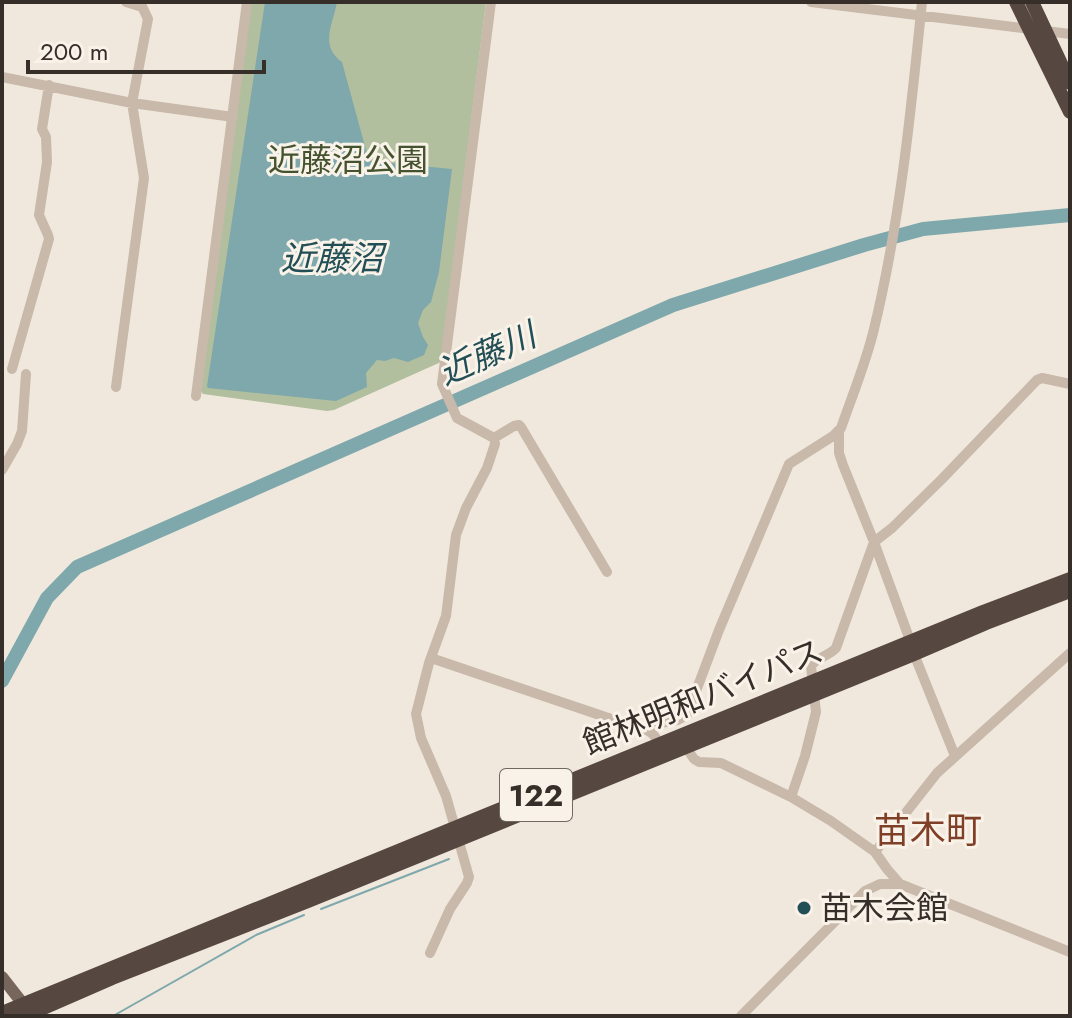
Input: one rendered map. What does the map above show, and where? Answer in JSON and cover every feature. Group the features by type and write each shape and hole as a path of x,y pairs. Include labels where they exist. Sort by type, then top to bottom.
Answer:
{"highway":[{"path":"1016,2 1070,112"},
{"path":"1032,2 1070,83"},
{"name":"館林明和バイパス","path":"912,649 983,612 1070,579"},
{"name":"館林明和バイパス","path":"2,1013 28,1012 660,745 1070,591"},
{"name":"館林明和バイパス","path":"456,833 685,746 813,688"}],"main road":[{"path":"2,977 28,1012"}],"street":[{"path":"116,387 144,178 132,103 148,19 141,4 126,2"},
{"path":"196,396 247,2"},
{"path":"491,2 443,388 457,418 494,438"},
{"path":"811,2 1070,34"},
{"path":"922,2 911,113 890,252 873,332 839,432 840,458 955,756"},
{"path":"2,77 132,103 233,117"},
{"path":"12,369 49,239 39,215 47,162 46,137 42,129 49,85"},
{"path":"2,470 22,431 26,374"},
{"path":"791,797 816,712 810,671 813,662 833,651 838,643 874,542 934,488 1037,380 1042,378 1070,384"},
{"path":"494,438 514,426 521,427 607,572"},
{"path":"649,730 654,724 678,720 687,715 789,464 839,432"},
{"path":"430,953 469,877 440,780 421,738 416,714 446,616 456,535 487,468 494,438"},
{"path":"875,852 937,773 1070,653"},
{"path":"431,658 649,730 660,745"},
{"path":"685,746 699,762 721,763 791,797 875,852 900,884"},
{"path":"741,1016 887,869"},
{"path":"874,885 900,884 1070,952"},
{"path":"741,1016 749,1016"}],"green space":[{"name":"近藤沼","path":"250,2 486,2 441,362 334,410 203,394 200,390"}],"water":[{"name":"近藤沼","path":"265,2 337,2 329,42 342,62 369,161 452,169 439,272 431,302 423,310 418,323 428,345 424,355 408,362 394,358 377,360 366,373 367,387 336,401 207,386"}],"waterway":[{"name":"近藤川","path":"2,681 47,598 77,567 673,305 923,229 1070,215"},
{"path":"321,909 449,859"},
{"path":"113,1016 256,935 304,915"}],"place":[{"name":"苗木会館","path":"804,908"}],"district":[{"name":"苗木町","path":"928,830"}],"park label":[{"name":"近藤沼公園","path":"348,160"}]}
